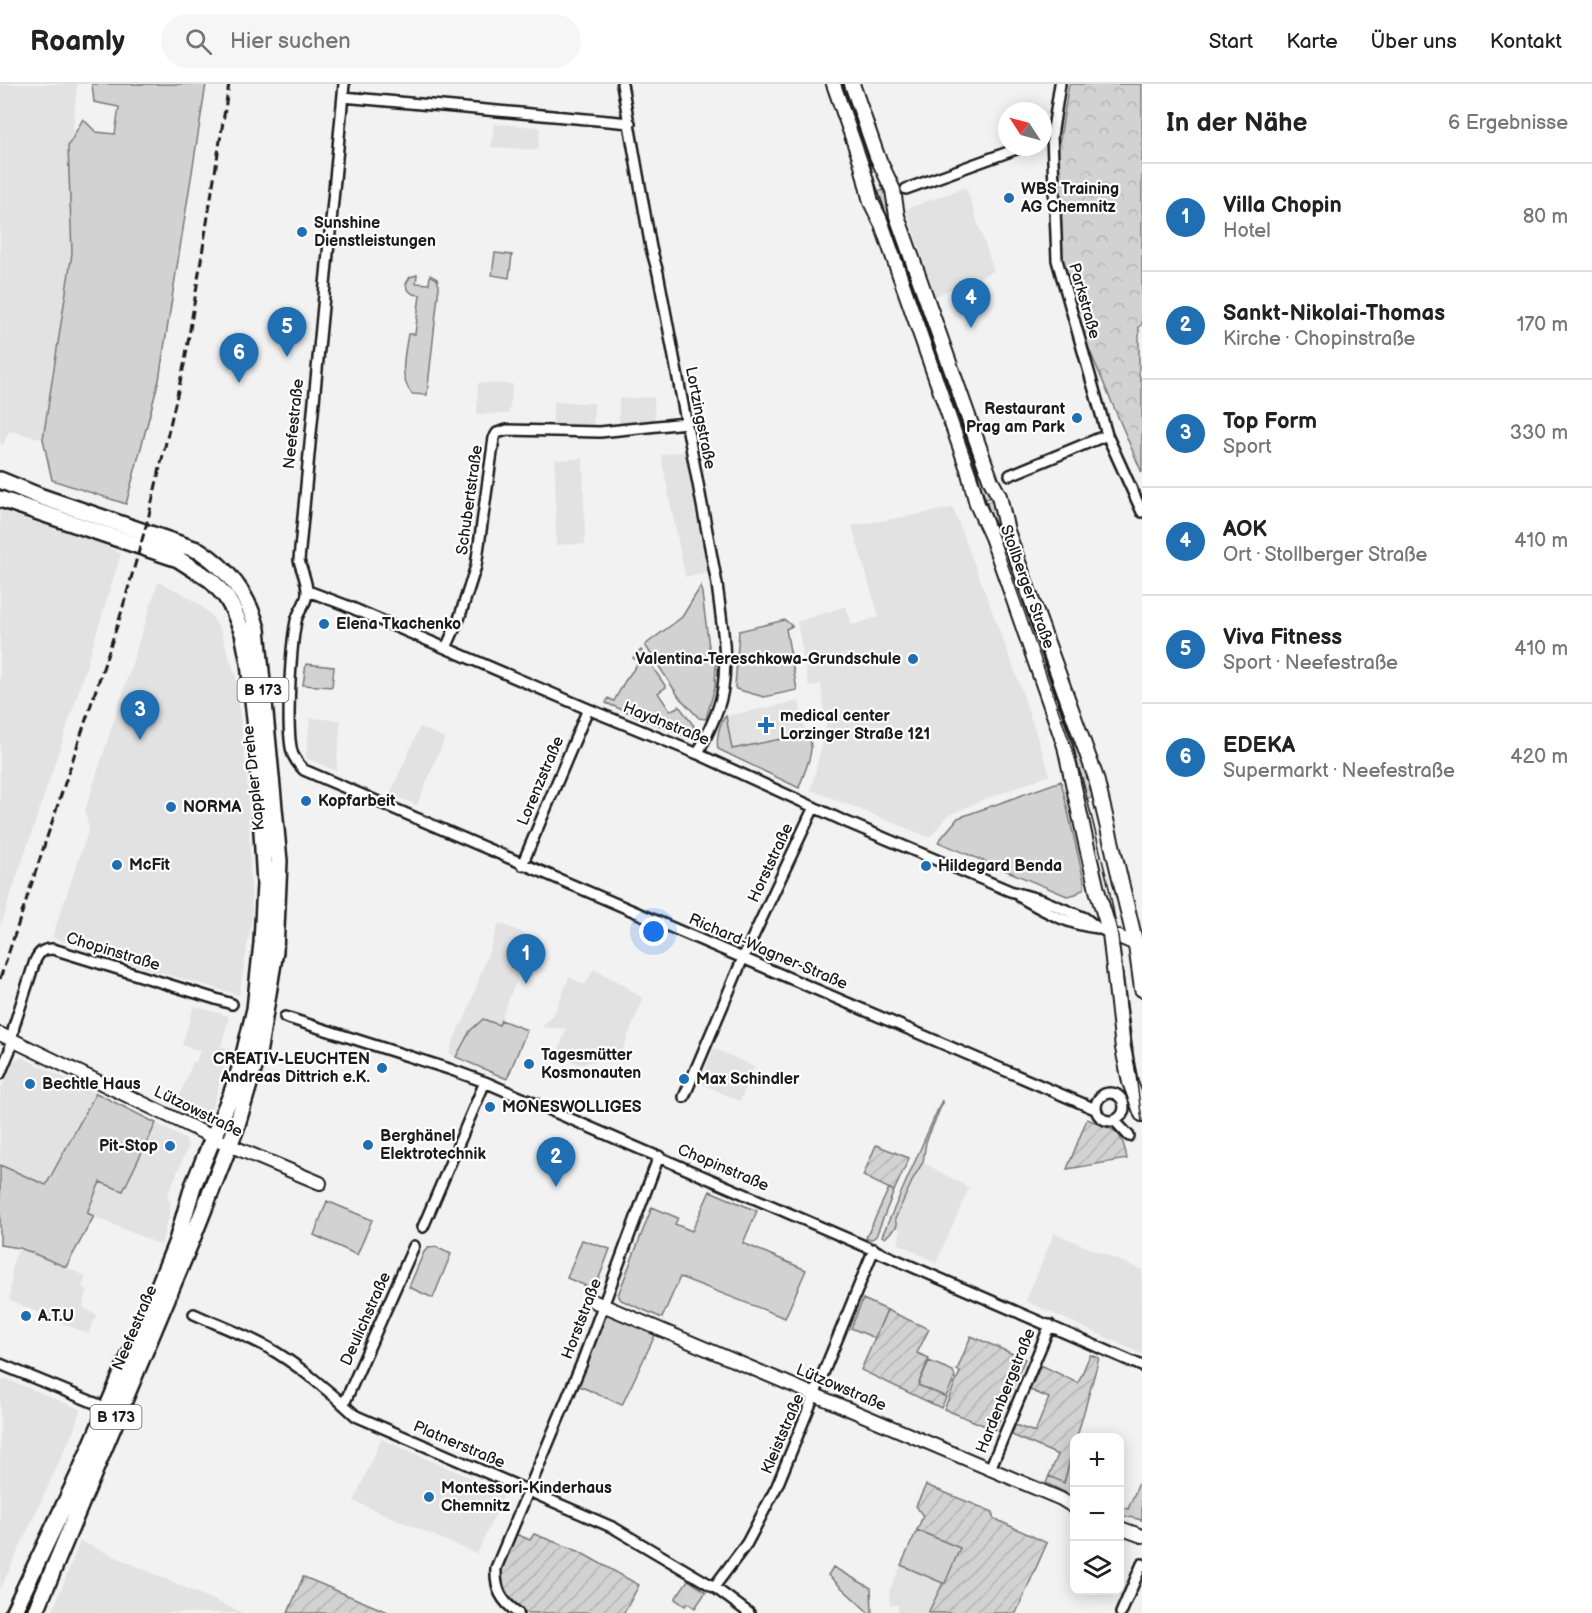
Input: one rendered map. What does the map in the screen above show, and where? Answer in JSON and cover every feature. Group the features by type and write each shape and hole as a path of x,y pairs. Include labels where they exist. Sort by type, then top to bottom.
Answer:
{"main road":[{"name":"Stollberger Straße","path":"834,84 861,161 871,202 882,225 968,469 977,504 992,537 1065,746 1097,890 1130,1082 1142,1114"},
{"name":"Stollberger Straße","path":"852,84 877,156 893,190 897,216 991,481 999,496 1007,531 1096,778 1139,946 1142,989"},
{"name":"Kappler Drehe","path":"0,480 39,496 200,551 226,571 249,603 260,647 279,861 275,951 258,1054"},
{"name":"Kappler Drehe","path":"0,499 178,559 212,580 226,597 236,615 243,633 249,663 265,862 262,943 255,1009 249,1036"},
{"name":"Neefestraße","path":"13,1613 80,1472 165,1272 193,1186 231,1095 249,1036"},
{"name":"Neefestraße","path":"35,1613 190,1244 229,1145 258,1054"}],"street":[{"name":"Neefestraße","path":"308,591 299,560 344,84"},
{"name":"Lortzingstraße","path":"622,84 651,248 658,273 717,584 724,670 723,690 719,706 698,754"},
{"name":"Parkstraße","path":"1052,120 1060,84"},
{"path":"343,97 630,123"},
{"path":"906,189 998,156"},
{"name":"Parkstraße","path":"1049,156 1057,260 1107,435 1142,512"},
{"name":"Schubertstraße","path":"446,648 459,619 476,566 494,438 497,433 507,430 600,432 686,423"},
{"path":"1010,475 1107,435"},
{"name":"Haydnstraße","path":"308,591 588,710 698,754 814,807 1010,891 1042,900 1085,918 1104,930 1139,946"},
{"name":"Richard-Wagner-Straße","path":"308,591 296,619 289,712 289,734 293,755 304,770 1095,1108 1100,1118 1108,1122 1115,1121 1129,1136"},
{"name":"Lorenzstraße","path":"522,865 588,710"},
{"name":"Horststraße","path":"684,1097 743,958 814,807"},
{"name":"Chopinstraße","path":"5,1036 35,961 41,951 47,949 232,1004"},
{"name":"Chopinstraße","path":"285,1017 485,1082 1142,1366"},
{"path":"0,1074 10,1050 5,1036"},
{"name":"Lützowstraße","path":"5,1036 213,1138 320,1183"},
{"path":"423,1227 485,1082"},
{"path":"1095,1108 1096,1101 1101,1096 1110,1093 1117,1095 1124,1107 1122,1114 1115,1121"},
{"name":"Horststraße","path":"518,1613 500,1597 495,1581 496,1568 659,1156"},
{"name":"Deulichstraße","path":"344,1404 414,1246"},
{"name":"Kleiststraße","path":"714,1587 743,1549 777,1486 816,1396 874,1249"},
{"name":"Lützowstraße","path":"599,1303 1070,1505"},
{"name":"Platnerstraße","path":"194,1314 275,1352 344,1404 356,1416 614,1528 714,1587 749,1613"},
{"name":"Hardenbergstraße","path":"990,1469 1050,1325"},
{"path":"0,1364 107,1408"},
{"path":"1124,1530 1142,1536"},
{"path":"1121,1613 1142,1564"}],"shaded area":[{"path":"0,84 77,84 73,130 68,146 72,253 43,439 9,431 3,445 0,443"},
{"path":"494,124 540,127 538,150 491,147"},
{"path":"966,187 994,271 935,296 906,209"},
{"path":"478,383 513,384 509,414 477,414"},
{"path":"654,397 655,424 619,427 619,399"},
{"path":"554,402 594,403 593,430 552,428"},
{"path":"685,451 707,573 685,577 661,455"},
{"path":"583,458 585,544 556,545 555,460"},
{"name":"Valentina-Tereschkowa-Grundschule","path":"953,508 1016,674 1050,775 947,816 929,837 811,790 826,726 821,684 809,687 797,622 846,606 852,625 879,617 852,526"},
{"path":"0,511 104,545 121,554 73,709 0,927"},
{"path":"158,582 180,592 211,615 221,632 236,677 248,790 252,918 239,995 104,956 52,937 89,829 85,811"},
{"name":"medical center Lorzinger Straße 121","path":"799,701 806,734 732,749 726,716"},
{"path":"310,718 341,720 336,771 306,758"},
{"path":"420,727 445,738 417,805 390,794"},
{"path":"499,923 533,937 499,1025 483,1019 463,1041 456,1057 449,1053 459,1027 464,1021"},
{"path":"594,969 624,985 643,999 621,1054 606,1050 599,1059 581,1065 557,1054 566,1029 542,1027 555,1012 569,977 585,985"},
{"path":"194,1006 229,1016 221,1047 230,1048 210,1115 201,1119 175,1107 193,1062 196,1062 200,1051 182,1045"},
{"path":"714,1048 754,1067 740,1101 700,1083"},
{"path":"23,1058 96,1093 45,1185 0,1165 0,1091 12,1063 16,1059"},
{"path":"156,1123 186,1140 188,1147 167,1197 170,1200 170,1211 161,1245 86,1213 100,1181 123,1191"},
{"path":"923,1162 969,1188 936,1263 898,1243 900,1232 895,1219"},
{"path":"1054,1233 1142,1270 1142,1354 1026,1301"},
{"path":"20,1248 86,1276 82,1287 88,1290 83,1302 84,1308 97,1315 88,1334 9,1300 13,1261"},
{"path":"4,1378 80,1409 74,1430 0,1590 0,1386"},
{"name":"Montessori-Kinderhaus Chemnitz","path":"381,1439 505,1493 477,1554 354,1501"},
{"path":"80,1541 186,1588 243,1613 52,1613"},
{"path":"901,1565 943,1583 928,1613 898,1613 898,1605 890,1605 889,1592"}],"green space":[{"path":"92,84 206,84 159,380 126,504 52,480 43,439 72,253 68,146 83,119 96,132 115,134 119,107 94,102"},
{"path":"1069,84 1142,84 1142,324 1139,327 1139,374 1142,384 1142,473 1057,274 1051,193"},
{"path":"884,190 886,195 890,194 992,497 983,500 874,201 878,200 876,192"},
{"path":"495,253 512,255 509,278 492,275"},
{"path":"417,275 416,283 429,284 430,275 437,279 439,286 427,395 412,394 404,373 408,334 415,334 420,295 413,294 407,289 406,284 410,277"},
{"path":"993,500 1099,796 1081,800 986,510 984,503"},
{"path":"701,586 710,654 716,663 715,687 706,719 699,718 679,697 645,645 682,617"},
{"path":"785,620 792,626 786,629 797,690 764,697 736,689 739,631"},
{"path":"641,650 666,687 658,693 670,711 679,706 694,726 692,730 682,735 606,703 608,698 614,701 639,662 633,658"},
{"path":"306,664 334,667 332,687 303,685"},
{"path":"726,716 732,749 806,734 810,739 811,752 799,788 718,749 719,731"},
{"path":"1061,781 1084,881 1084,888 1076,894 1067,896 938,842 958,818"},
{"path":"483,1019 499,1025 501,1020 527,1030 507,1079 456,1057 470,1031"},
{"path":"96,1093 156,1123 123,1191 100,1182 87,1213 94,1216 66,1267 20,1248 0,1245 0,1165 46,1185"},
{"path":"942,1100 926,1142 923,1162 895,1219 897,1226 885,1238 882,1236"},
{"path":"1087,1119 1110,1128 1119,1136 1127,1159 1067,1169"},
{"path":"876,1145 909,1158 894,1191 863,1176"},
{"path":"889,1188 894,1191 876,1236 872,1239 866,1238"},
{"path":"710,1191 757,1211 743,1243 806,1270 785,1318 680,1277 662,1318 621,1300 618,1295 652,1207 678,1218 675,1224 692,1231"},
{"path":"327,1201 372,1220 357,1255 314,1235"},
{"path":"582,1240 610,1249 596,1286 591,1288 567,1278"},
{"path":"436,1247 451,1254 433,1298 409,1287 424,1252 428,1248"},
{"path":"863,1299 887,1310 875,1338 851,1328"},
{"path":"604,1306 658,1329 622,1405 573,1383"},
{"path":"887,1310 929,1329 917,1353 929,1358 918,1385 946,1397 941,1408 861,1370"},
{"path":"971,1336 1025,1359 995,1430 944,1409 960,1372 957,1370"},
{"path":"1090,1355 1099,1358 1078,1433 1070,1433 1070,1460 1064,1483 1049,1476 1058,1455 1012,1435 1015,1425 1035,1432 1049,1398 1030,1390 1041,1365 1078,1383"},
{"path":"929,1361 953,1371 955,1377 946,1397 918,1385"},
{"path":"1070,1460 1070,1495 1046,1483 1049,1476 1064,1482"},
{"path":"1142,1476 1142,1520 1124,1516 1124,1508 1128,1509"},
{"path":"926,1485 993,1512 993,1518 1047,1543 1016,1613 928,1613 945,1583 960,1548 917,1530 923,1516 916,1506"},
{"path":"917,1530 961,1548 945,1584 901,1565"},
{"path":"516,1534 530,1540 534,1534 578,1551 639,1585 624,1613 527,1613 513,1604 502,1586 502,1569"},
{"path":"833,1567 871,1588 872,1613 869,1613 828,1575"},
{"path":"304,1577 390,1613 288,1613"},
{"path":"688,1580 706,1592 695,1608 688,1603 685,1606 675,1599"}],"tram line":[{"path":"841,84 1082,778 1109,888 1118,936 1142,1121"}],"railway":[{"path":"0,979 120,617 148,519 185,361 229,84"}],"place":[{"name":"WBS Training AG Chemnitz","path":"1009,198"},
{"name":"Sunshine Dienstleistungen","path":"302,232"},
{"name":"AOK","path":"971,328"},
{"name":"Viva Fitness","path":"287,357"},
{"name":"EDEKA","path":"239,383"},
{"name":"Restaurant Prag am Park","path":"1077,418"},
{"name":"Elena Tkachenko","path":"324,624"},
{"name":"Valentina-Tereschkowa-Grundschule","path":"913,659"},
{"name":"medical center Lorzinger Straße 121","path":"766,725"},
{"name":"Top Form","path":"140,740"},
{"name":"Kopfarbeit","path":"306,801"},
{"name":"NORMA","path":"171,807"},
{"name":"McFit","path":"117,865"},
{"name":"Hildegard Benda","path":"926,866"},
{"name":"Villa Chopin","path":"526,984"},
{"name":"Tagesmütter Kosmonauten","path":"529,1064"},
{"name":"CREATIV-LEUCHTEN Andreas Dittrich e.K.","path":"382,1068"},
{"name":"Max Schindler","path":"684,1079"},
{"name":"Bechtle Haus","path":"30,1084"},
{"name":"MONESWOLLIGES","path":"490,1107"},
{"name":"Berghänel Elektrotechnik","path":"368,1145"},
{"name":"Pit-Stop","path":"170,1146"},
{"name":"Sankt-Nikolai-Thomas","path":"556,1187"},
{"name":"A.T.U","path":"26,1316"},
{"name":"Montessori-Kinderhaus Chemnitz","path":"429,1497"}]}
